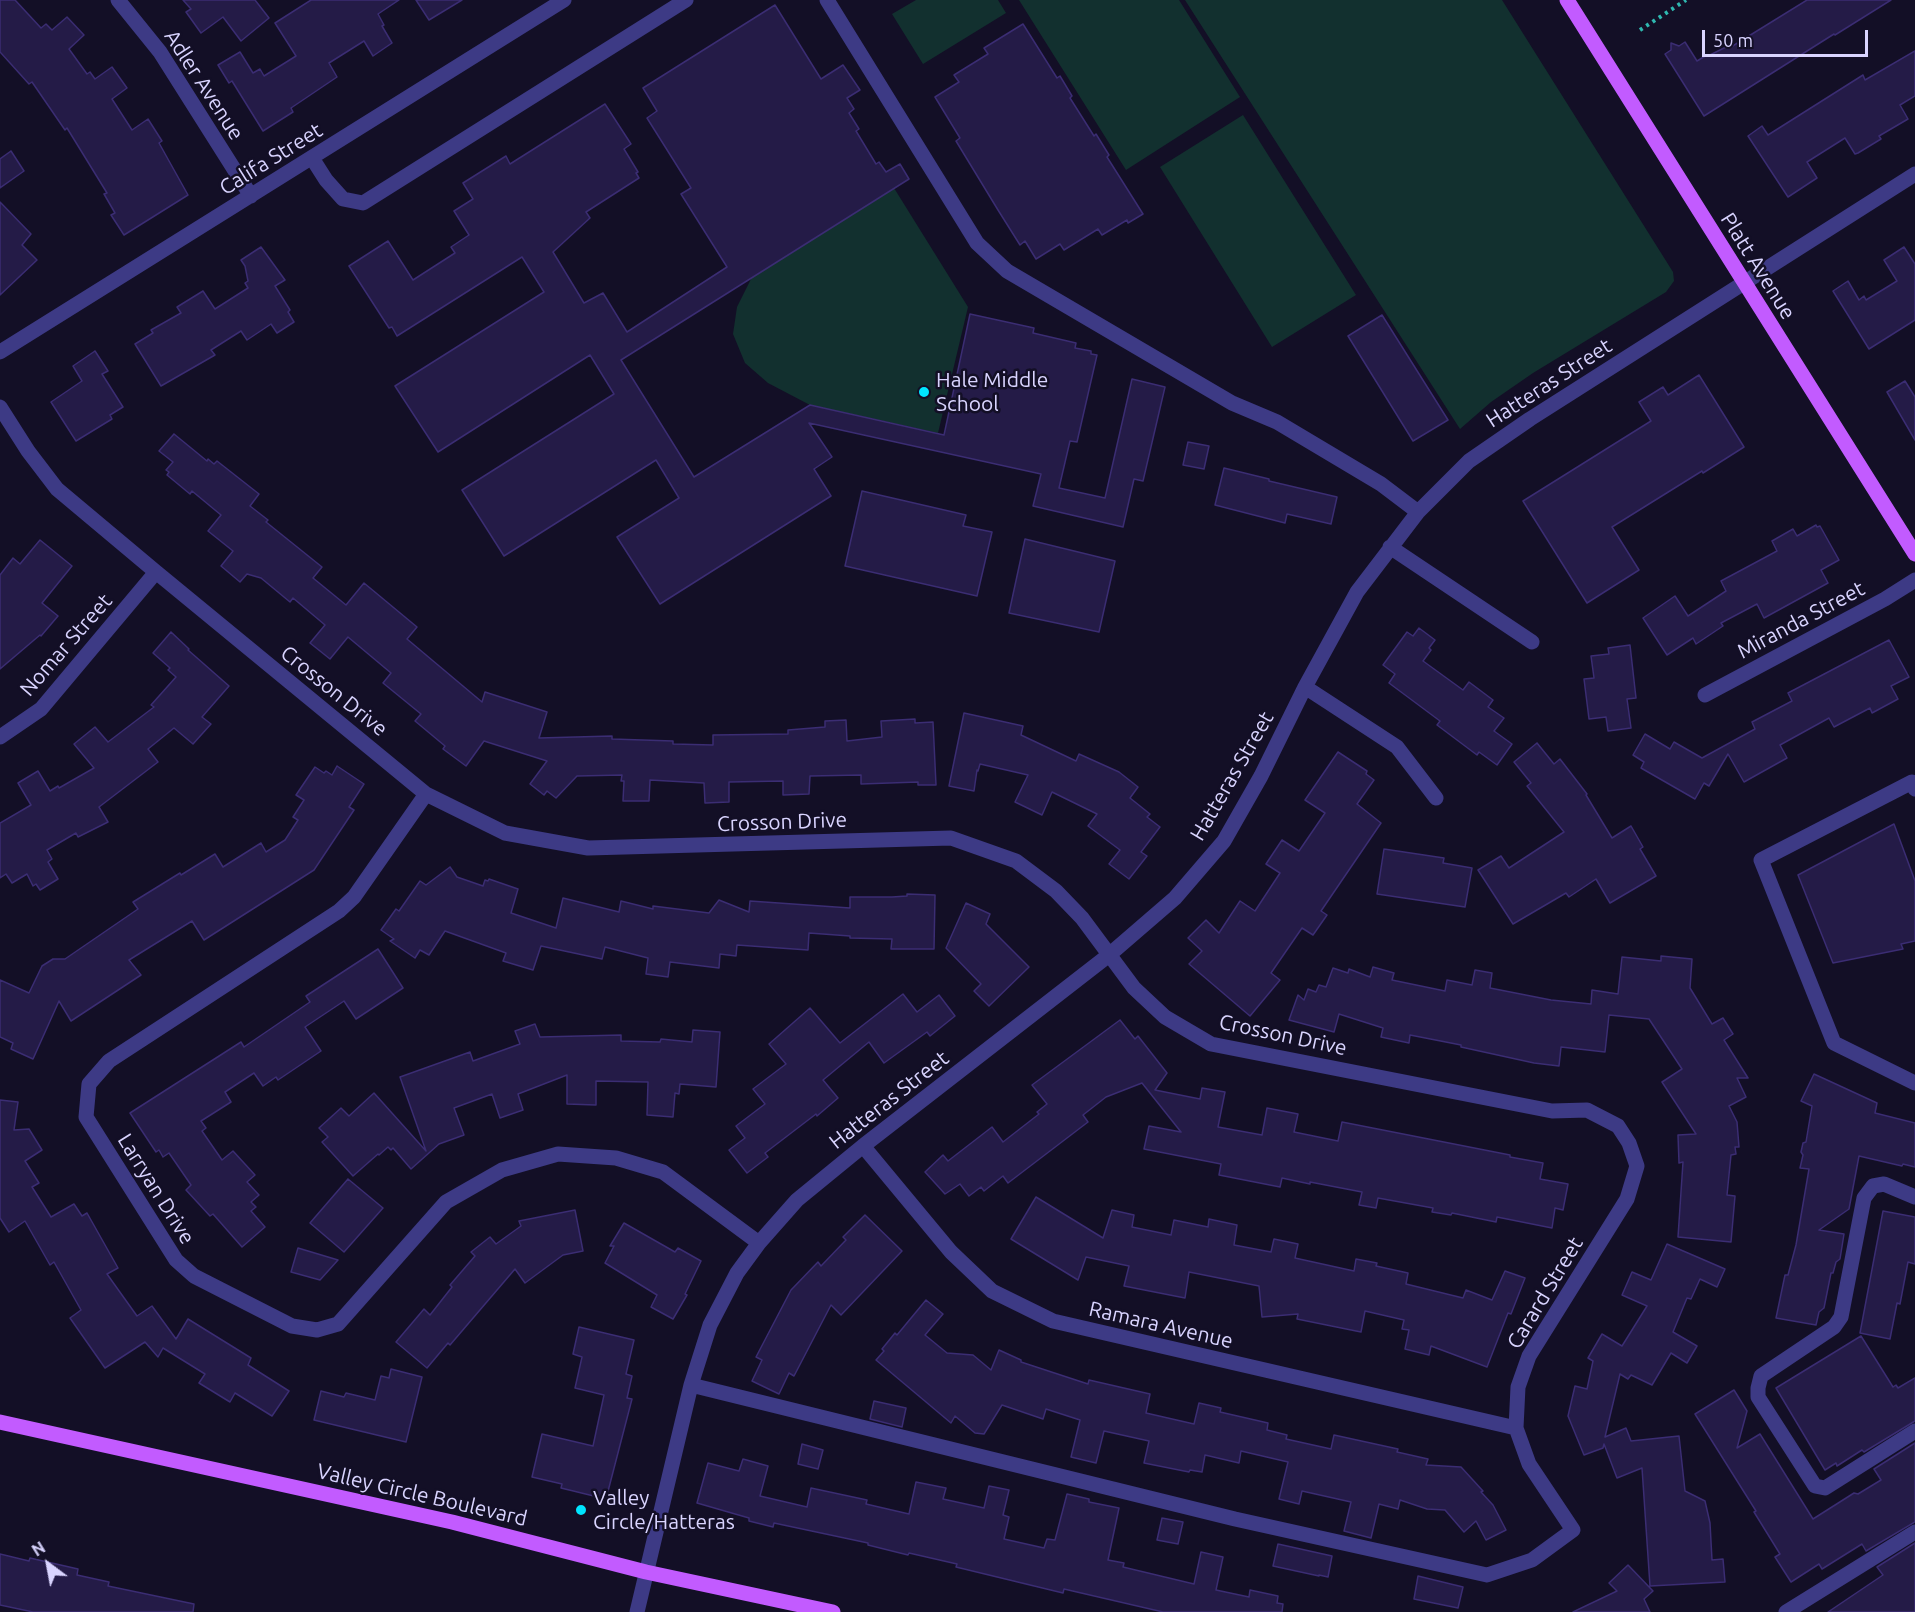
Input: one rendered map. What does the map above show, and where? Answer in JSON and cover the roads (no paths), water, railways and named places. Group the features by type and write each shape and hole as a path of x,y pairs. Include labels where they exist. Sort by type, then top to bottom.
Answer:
{"main road":[{"name":"Platt Avenue","path":"1567,0 1915,554"},
{"name":"Valley Circle Boulevard","path":"0,1422 452,1522 646,1572 834,1612"}],"street":[{"name":"Adler Avenue","path":"118,0 160,52 251,196"},
{"name":"Califa Street","path":"0,352 564,0"},
{"path":"312,158 326,180 344,199 363,203 686,0"},
{"path":"827,0 977,243 1007,271 1232,403 1277,422 1382,484 1418,512"},
{"name":"Hatteras Street","path":"637,1612 691,1385 710,1325 737,1273 759,1243 797,1200 1109,955 1175,898 1224,841 1358,592 1418,512 1469,461 1530,419 1915,174"},
{"name":"Crosson Drive","path":"0,407 28,451 57,489 426,794 505,833 588,848 951,838 1017,861 1056,891 1082,918 1134,988 1165,1017 1211,1044 1552,1111 1587,1110 1618,1126 1629,1143"},
{"path":"1390,547 1532,642"},
{"name":"Nomar Street","path":"0,736 41,709 156,572"},
{"name":"Miranda Street","path":"1705,695 1885,599 1915,580"},
{"path":"1305,687 1397,747 1436,798"},
{"path":"1915,789 1912,782 1761,860 1834,1043 1915,1083"},
{"name":"Larryan Drive","path":"426,794 354,897 339,911 109,1061 89,1084 86,1117 176,1260 194,1276 291,1326 317,1330 338,1324 446,1202 502,1170 558,1154 616,1158 663,1172 759,1243"},
{"name":"Carard Street","path":"691,1385 1235,1519 1487,1575 1532,1560 1573,1530 1529,1464 1516,1428 1518,1387 1529,1356 1627,1199 1637,1166 1629,1143"},
{"name":"Ramara Avenue","path":"863,1146 951,1252 992,1291 1053,1322 1516,1428"},
{"path":"1915,1197 1884,1184 1873,1186 1864,1198 1841,1317 1834,1327 1761,1376 1758,1397 1815,1486 1826,1488 1915,1431"},
{"path":"1786,1612 1915,1533"}],"place":[{"name":"Hale Middle School","path":"924,392"},
{"name":"Valley Circle/Hatteras","path":"581,1510"}]}
